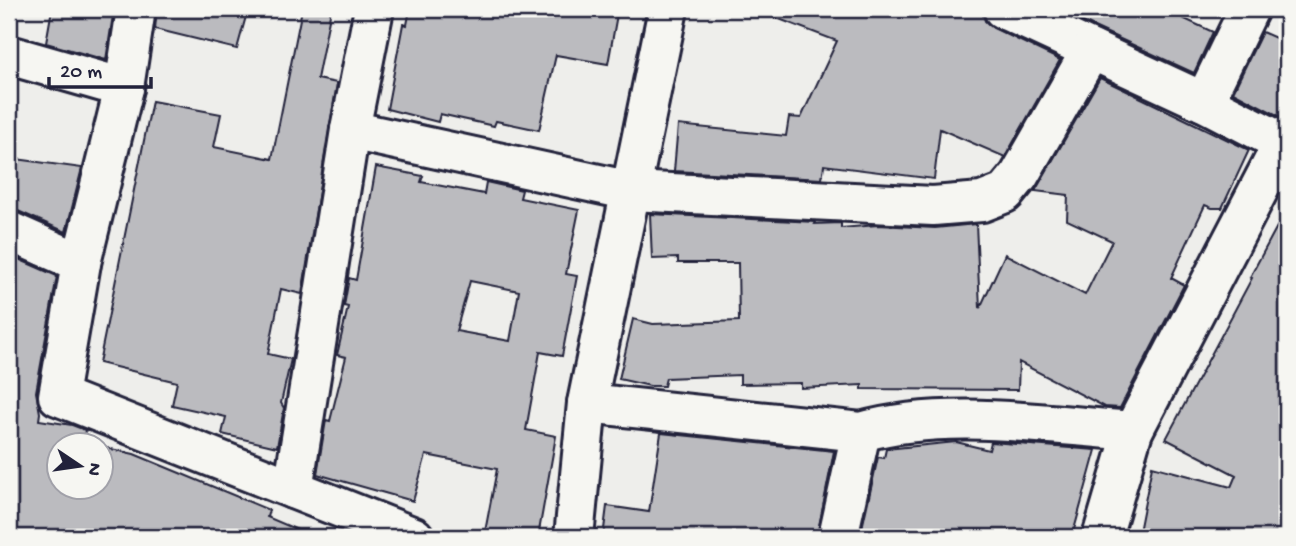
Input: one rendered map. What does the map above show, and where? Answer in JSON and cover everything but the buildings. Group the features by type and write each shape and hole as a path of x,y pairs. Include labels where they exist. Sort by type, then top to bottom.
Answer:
{"street":[{"path":"136,9 124,88 81,263 58,396 414,537"},
{"path":"293,489 350,130 374,9"},
{"path":"574,537 587,403 668,9"},
{"path":"1003,9 1285,144 1133,431 1102,537"},
{"path":"1204,103 1249,9"},
{"path":"350,130 631,191 933,206 982,202 1005,192 1020,176 1091,50"},
{"path":"9,55 124,88"},
{"path":"9,231 81,263"},
{"path":"587,403 861,432 886,425 956,419 1133,431"},
{"path":"838,537 861,432"}]}
